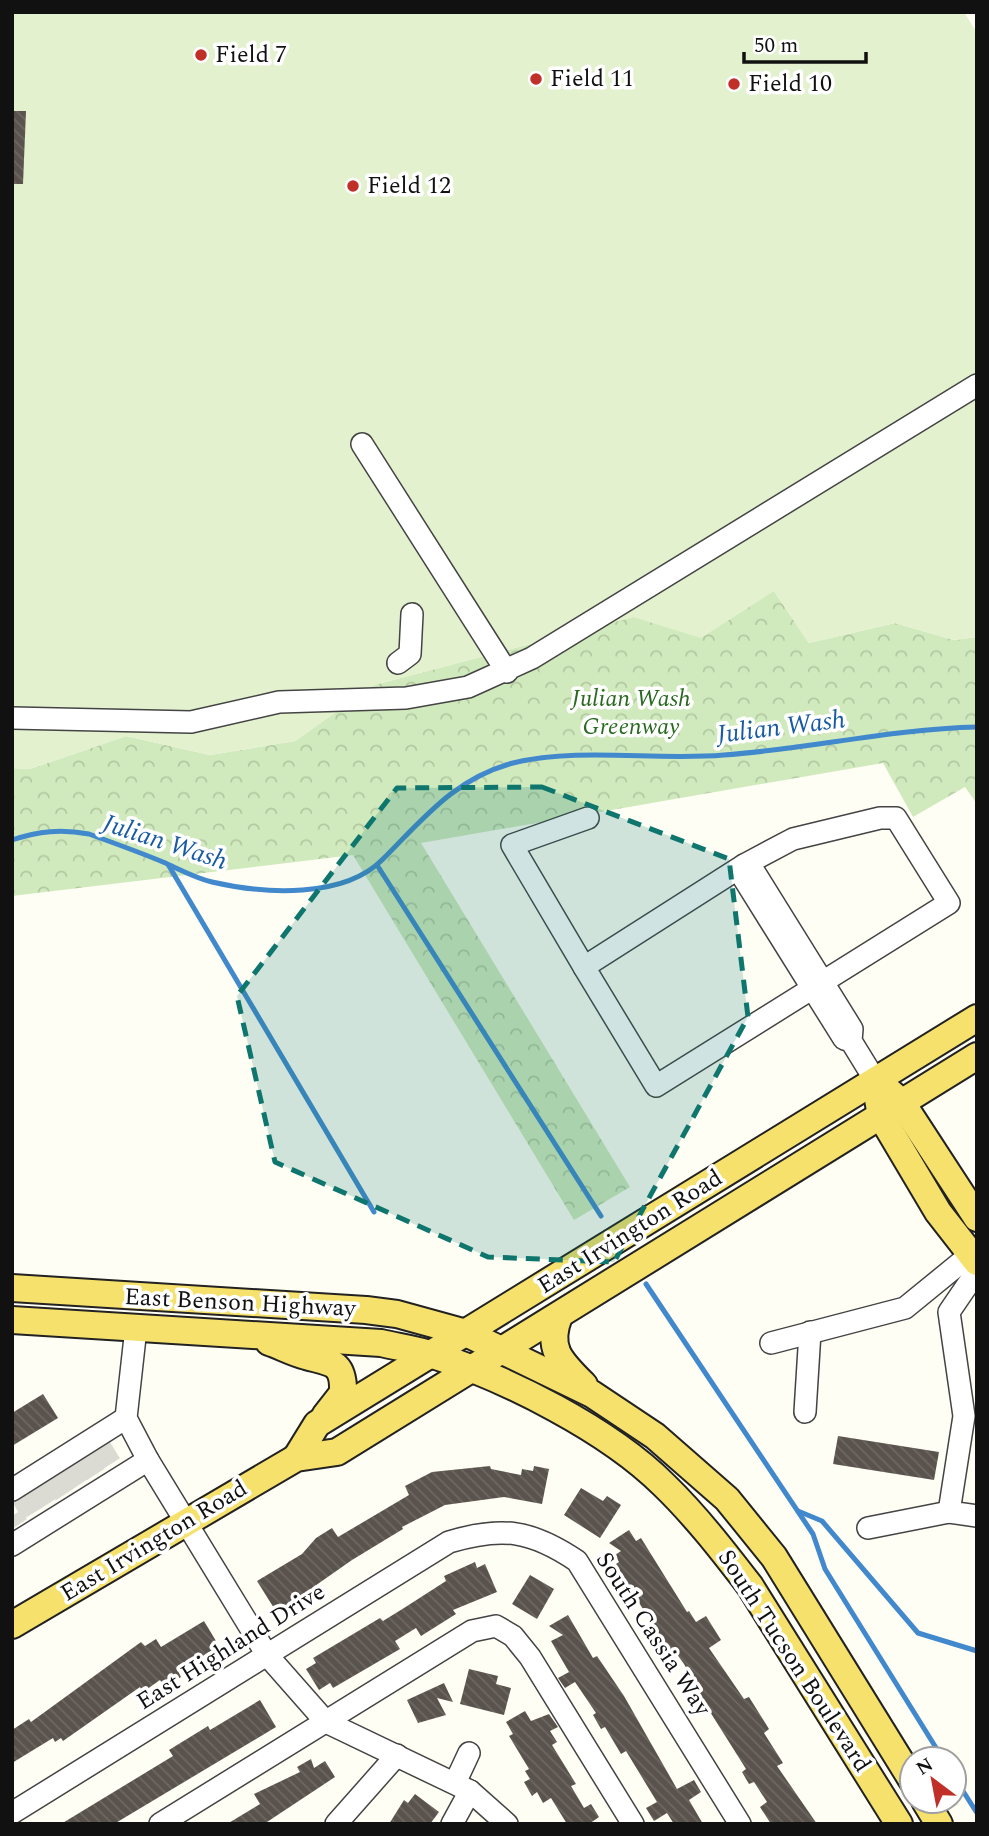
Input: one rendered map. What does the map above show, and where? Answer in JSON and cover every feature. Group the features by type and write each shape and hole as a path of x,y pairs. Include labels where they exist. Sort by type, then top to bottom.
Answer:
{"main road":[{"name":"East Irvington Road","path":"296,1458 317,1424 977,1018"},
{"name":"East Irvington Road","path":"15,1619 296,1458 337,1452 977,1056"},
{"path":"875,1080 892,1109 938,1212 975,1262"},
{"path":"892,1109 977,1218"},
{"name":"East Benson Highway","path":"12,1288 366,1310 397,1314 466,1333"},
{"path":"559,1316 553,1331 556,1351 562,1362 592,1394"},
{"name":"East Benson Highway","path":"12,1320 381,1343 431,1354"},
{"name":"South Tucson Boulevard","path":"466,1333 505,1349 592,1394 685,1460 750,1524 774,1557 898,1757"},
{"path":"252,1334 305,1356 330,1361 338,1369 343,1394 317,1424"},
{"name":"South Tucson Boulevard","path":"431,1354 472,1369 573,1418 610,1442 662,1483 750,1586 899,1824"}],"street":[{"path":"12,718 191,722 279,702 316,699 361,702 406,698 468,687 507,672 977,386"},
{"path":"362,444 507,672"},
{"path":"398,663 410,654 412,614"},
{"path":"584,967 744,866 793,839 880,818 896,818 949,903 656,1086 584,967 512,845 588,818"},
{"path":"744,866 744,879 817,984 844,1039 851,1041 875,1080"},
{"path":"771,1343 905,1308 975,1262"},
{"path":"949,1512 964,1416 948,1312 975,1262"},
{"path":"136,1328 127,1418 185,1523 267,1655 326,1722 462,1787 507,1824"},
{"path":"805,1412 810,1332"},
{"path":"54,1469 127,1418"},
{"path":"65,1504 148,1460"},
{"path":"868,1528 949,1512 977,1516"},
{"name":"South Cassia Way","path":"480,1532 512,1531 548,1542 577,1561 740,1824"},
{"name":"East Highland Drive","path":"12,1813 449,1542 480,1532"},
{"path":"160,1824 472,1631 496,1626 513,1636 530,1657 633,1824"},
{"path":"452,1824 469,1753"},
{"path":"336,1824 397,1755"}],"highlighted area":[{"path":"542,787 729,859 748,1017 614,1262 488,1257 275,1162 237,996 397,788"}],"green space":[{"path":"12,12 964,12 977,33 977,637 954,640 895,623 809,643 774,591 701,638 633,617 374,685 295,741 210,755 126,736 30,769 12,768"},
{"name":"Julian Wash Greenway","path":"774,591 809,643 895,623 954,640 977,637 977,804 965,787 913,817 883,763 421,843 630,1187 574,1220 353,855 12,896 12,768 30,769 126,736 210,755 295,741 374,685 633,617"}],"building":[{"path":"12,111 26,111 23,184 12,184"},
{"path":"43,1394 58,1418 12,1446 12,1413"},
{"path":"838,1436 939,1452 934,1480 833,1464"},
{"path":"490,1466 491,1469 521,1475 522,1469 533,1471 534,1466 549,1469 542,1504 504,1497 445,1505 402,1527 403,1529 352,1560 312,1588 314,1590 277,1613 257,1581 302,1554 316,1538 332,1528 338,1537 409,1495 405,1486 432,1472"},
{"path":"581,1488 603,1501 607,1496 621,1505 600,1538 564,1515"},
{"path":"629,1530 636,1541 641,1538 687,1612 689,1611 696,1622 706,1616 721,1640 709,1648 744,1699 749,1697 769,1729 764,1733 783,1763 777,1766 817,1824 771,1824 760,1807 767,1802 754,1782 749,1784 742,1772 746,1769 695,1688 697,1687 684,1664 674,1650 669,1653 616,1564 619,1562 615,1555 621,1551 609,1543"},
{"path":"475,1562 477,1568 485,1564 497,1592 453,1610 456,1614 421,1636 416,1628 395,1641 400,1649 333,1688 330,1683 319,1690 306,1669 316,1663 313,1658 380,1618 383,1621 446,1581 444,1576"},
{"path":"530,1575 554,1589 537,1619 512,1604"},
{"path":"568,1615 593,1658 597,1656 624,1696 677,1789 694,1780 701,1792 689,1800 703,1824 674,1824 667,1813 654,1821 646,1808 657,1802 626,1751 621,1754 605,1727 601,1729 593,1715 596,1713 575,1682 565,1688 558,1678 569,1672 551,1641 563,1635 549,1626"},
{"path":"204,1621 219,1646 178,1671 181,1677 165,1688 160,1680 143,1692 140,1687 63,1741 61,1738 55,1742 53,1738 12,1763 12,1730 29,1719 31,1722 141,1642 145,1646 156,1639 161,1647"},
{"path":"469,1669 498,1676 496,1684 511,1688 504,1715 460,1704"},
{"path":"444,1683 453,1702 437,1698 446,1715 418,1723 407,1700"},
{"path":"260,1700 276,1727 114,1824 61,1824 173,1756 169,1750 208,1726 210,1730"},
{"path":"525,1711 531,1721 549,1714 558,1727 550,1731 557,1742 552,1745 576,1784 571,1786 584,1808 591,1804 599,1817 589,1824 567,1824 551,1798 543,1803 537,1792 532,1796 524,1782 530,1779 525,1771 529,1769 509,1736 513,1734 506,1722"},
{"path":"311,1759 314,1768 325,1761 335,1777 264,1824 227,1824 260,1804 254,1794 300,1772 297,1767"},
{"path":"415,1794 439,1812 430,1824 389,1824 404,1800 408,1803"}],"waterway":[{"name":"Julian Wash","path":"12,840 50,832 89,834 212,882 255,889 302,890 347,881 367,872 457,789 492,770 513,763 539,758 591,755 724,755 913,731 977,727"},
{"path":"377,865 601,1216"},
{"path":"169,866 374,1212"},
{"path":"646,1284 813,1534 825,1569 934,1745"},
{"path":"798,1511 822,1521 918,1633 977,1651"},
{"path":"968,1799 977,1813"}],"tunnel":[{"path":"100,1446 113,1467"},
{"path":"84,1457 97,1477"},
{"path":"68,1467 80,1485"},
{"path":"53,1477 65,1495"},
{"path":"37,1486 50,1506"},
{"path":"21,1496 33,1516"},
{"path":"12,1516 18,1525"}],"place":[{"name":"Field 7","path":"201,55"},
{"name":"Field 11","path":"536,79"},
{"name":"Field 10","path":"734,84"},
{"name":"Field 12","path":"353,186"}]}
